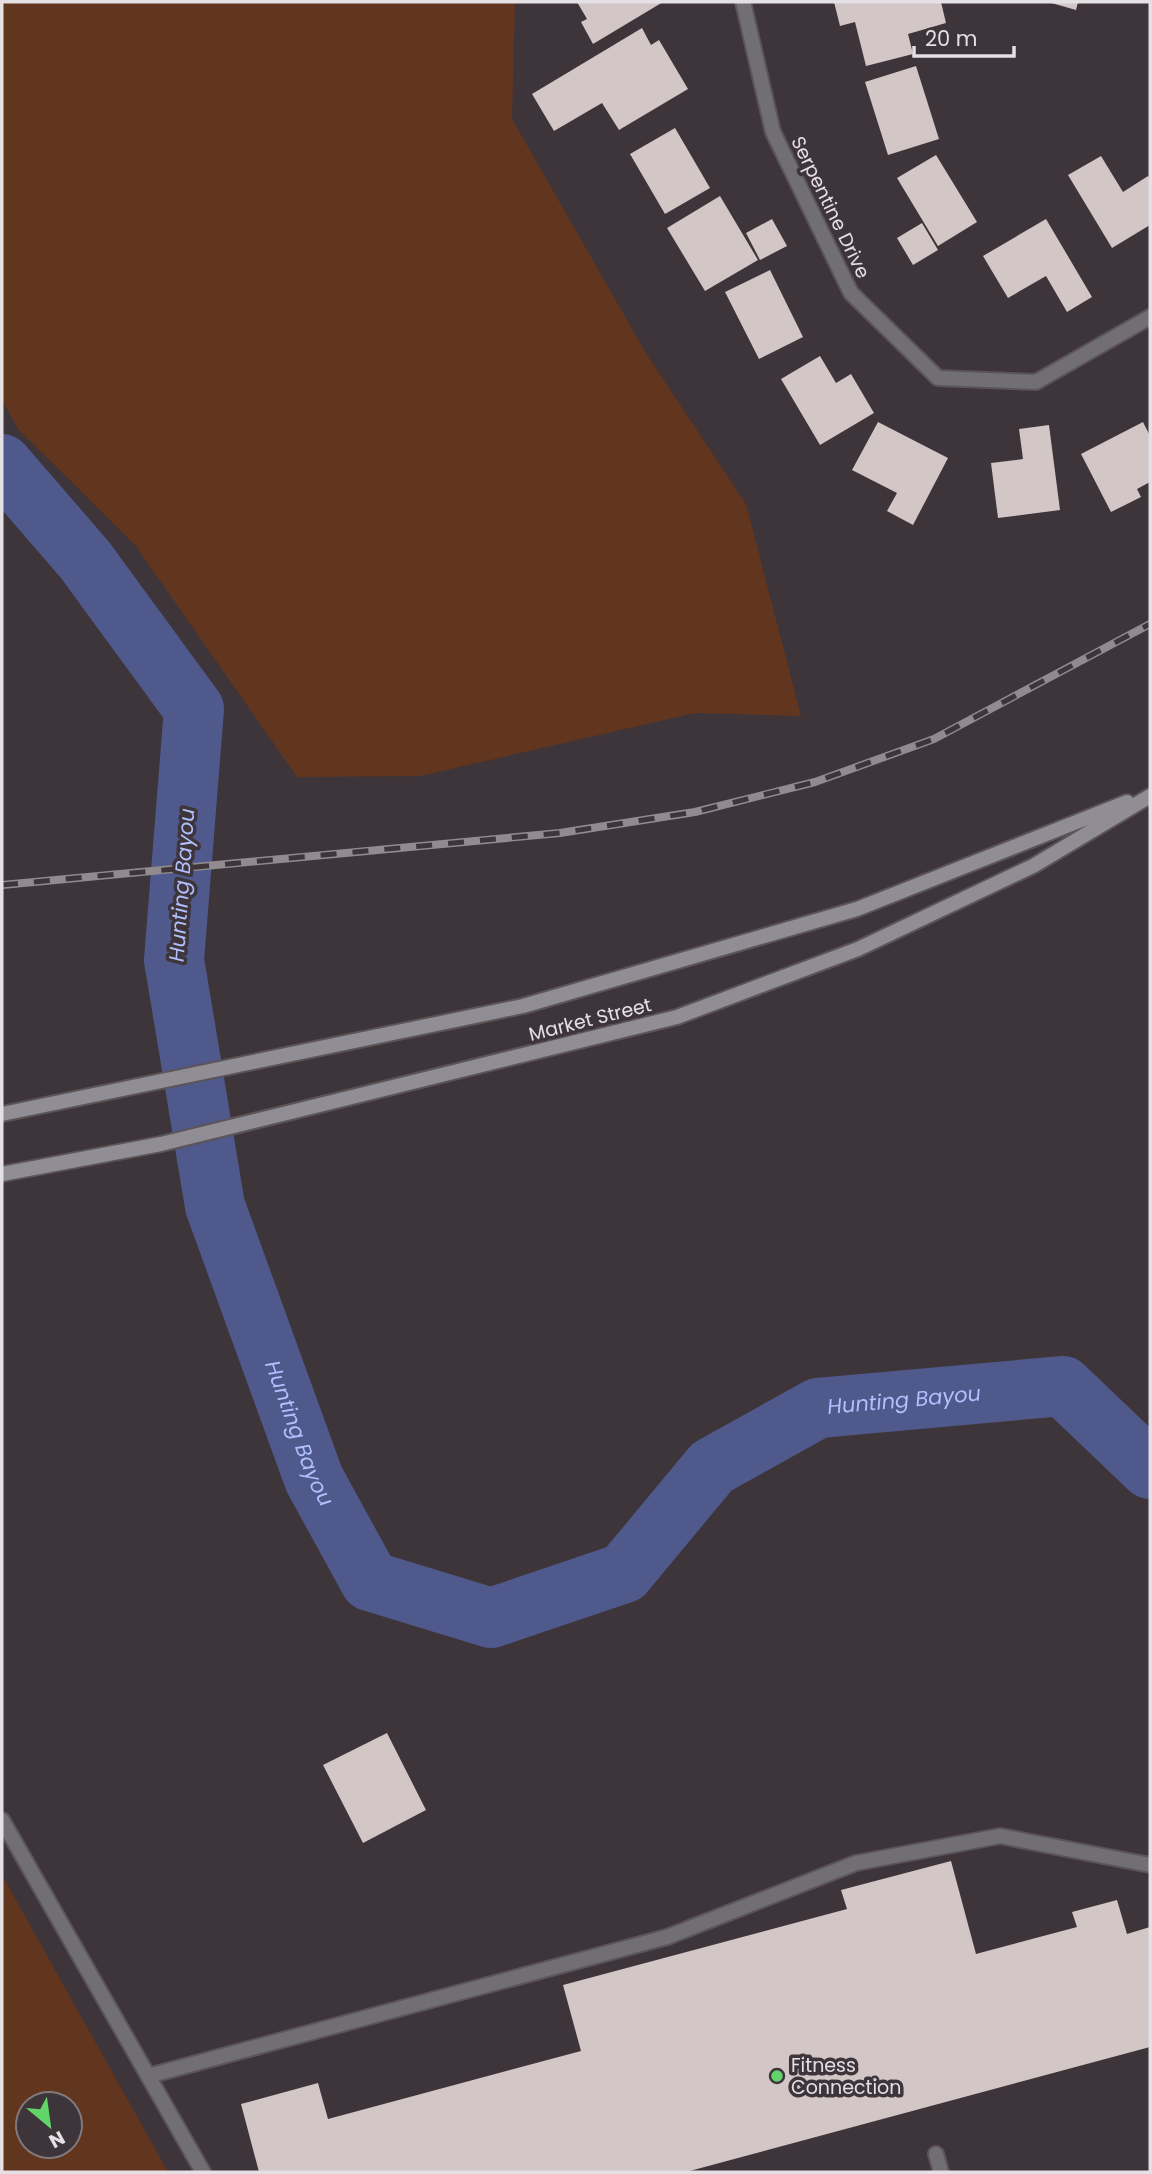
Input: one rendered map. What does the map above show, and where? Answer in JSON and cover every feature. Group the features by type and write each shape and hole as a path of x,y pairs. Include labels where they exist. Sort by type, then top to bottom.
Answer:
{"main road":[{"name":"Market Street","path":"2,1114 523,1006 857,909 1150,795"},
{"name":"Market Street","path":"2,1174 161,1144 677,1017 858,949 1033,866 1150,795"}],"street":[{"name":"Serpentine Drive","path":"743,2 773,132 851,293 938,378 1036,382 1150,317"},
{"path":"2,1820 203,2172"},
{"path":"148,2076 667,1937 856,1863 1000,1836 1150,1865"},
{"path":"936,2154 941,2172"}],"shaded area":[{"path":"2,2 515,2 512,119 647,355 746,504 801,716 695,713 420,776 297,777 135,545 18,429 2,400"},
{"path":"2,1875 168,2172 2,2172"}],"building":[{"path":"577,2 663,2 593,44 581,22 587,19"},
{"path":"834,2 941,2 946,23 908,34 913,54 866,66 855,22 840,26"},
{"path":"1048,2 1078,2 1076,10"},
{"path":"642,28 651,45 659,40 688,89 619,130 602,103 554,131 532,94"},
{"path":"916,66 939,139 888,155 865,82"},
{"path":"675,128 710,188 665,214 630,154"},
{"path":"936,155 977,222 938,246 897,178"},
{"path":"1101,156 1123,192 1148,176 1150,179 1150,225 1112,248 1068,175"},
{"path":"720,196 758,260 705,291 667,228"},
{"path":"772,219 787,246 760,260 746,233"},
{"path":"1046,219 1092,297 1067,312 1046,276 1008,298 983,256"},
{"path":"922,223 938,250 913,265 897,238"},
{"path":"770,270 803,337 759,359 725,292"},
{"path":"820,356 836,383 851,374 874,413 820,445 781,379"},
{"path":"878,422 948,458 913,525 887,511 897,493 852,470"},
{"path":"1143,422 1150,436 1150,482 1137,489 1141,497 1111,512 1081,454"},
{"path":"1049,425 1060,510 998,518 991,463 1023,459 1019,429"},
{"path":"387,1733 426,1810 363,1843 323,1765"},
{"path":"951,1861 976,1954 1077,1927 1072,1912 1117,1900 1127,1934 1150,1927 1150,2047 686,2172 259,2172 241,2104 318,2083 328,2119 581,2051 563,1985 847,1909 841,1890"}],"waterway":[{"name":"Hunting Bayou","path":"2,464 85,560 194,709 174,960 215,1206 314,1479 370,1581 491,1618 624,1573 712,1467 818,1408 1063,1386 1150,1469"}],"railway":[{"path":"2,885 560,833 695,812 815,782 934,739 1150,624"}],"place":[{"name":"Fitness Connection","path":"777,2076"}]}
